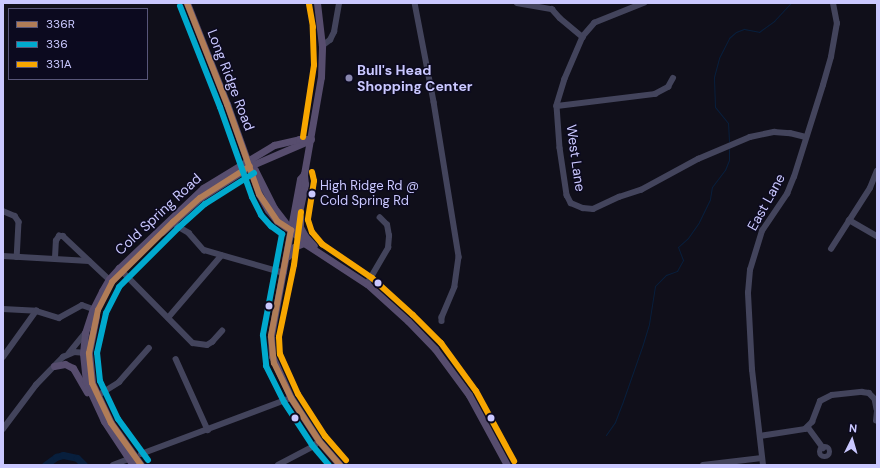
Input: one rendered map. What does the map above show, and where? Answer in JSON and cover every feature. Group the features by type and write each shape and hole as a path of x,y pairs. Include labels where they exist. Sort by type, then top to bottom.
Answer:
{"main road":[{"name":"Long Ridge Road","path":"187,3 249,163 255,170 274,208 290,230 304,243 367,284 416,328 449,366 469,395 507,465"},
{"path":"290,230 296,224 300,212 306,181 304,174 319,96 322,46 317,3"},
{"name":"Cold Spring Road","path":"86,353 85,333 93,308 111,280 195,194 249,163 274,145 299,139 311,139"},
{"path":"304,174 300,179 290,230 286,263 271,336 271,347 274,363 291,398 319,441 340,465"},
{"path":"300,212 300,227 316,250"},
{"path":"286,263 291,250 297,245 304,243"},
{"name":"Cold Spring Road","path":"86,353 98,310 111,280"},
{"path":"86,353 86,382 111,423 141,465"},
{"path":"66,364 67,355"},
{"path":"54,366 66,364 73,368 86,391 94,396 104,421 131,462"}],"street":[{"path":"322,46 330,40 334,32 339,3"},
{"path":"415,3 435,110 459,258 455,287 442,317 442,321"},
{"path":"517,3 552,9 560,18 583,37"},
{"name":"West Lane","path":"645,3 595,23 583,37 565,79 557,106 560,148 567,195 571,203 583,208 593,209 619,197 641,190 698,159 750,137 774,132 790,133 806,137"},
{"name":"East Lane","path":"763,465 752,370 748,288 751,261 762,231 787,194 794,177 831,57 837,24 833,3"},
{"path":"557,106 655,94 668,87 673,78"},
{"path":"831,249 870,188 877,171"},
{"path":"3,211 15,216 19,222 17,257"},
{"path":"367,284 388,248 387,225 380,218"},
{"path":"849,220 877,236"},
{"path":"177,226 188,233 204,250 284,273"},
{"path":"55,258 56,241 59,236 64,236 111,280"},
{"path":"3,256 90,260"},
{"path":"168,318 221,256"},
{"path":"120,270 193,343 207,345 212,342 222,331"},
{"path":"3,309 36,311 59,318 82,305 93,308"},
{"path":"3,357 36,311"},
{"name":"Cold Spring Road","path":"3,429 36,385 67,355 85,333"},
{"path":"94,396 119,382 149,348"},
{"path":"67,355 80,356 86,353"},
{"path":"176,359 208,430"},
{"path":"760,436 801,430 808,427 812,422 817,405 822,399 828,396 857,392 869,393 874,397 877,410 876,421"},
{"path":"141,454 291,398"},
{"path":"808,427 823,448"},
{"path":"278,465 314,446 319,441"},
{"path":"703,465 762,458"},
{"path":"114,465 131,462"}],"waterway":[{"path":"729,141 728,123 715,107 714,77 719,58 729,38 736,32 744,29 759,32 774,21 791,3"},
{"path":"606,435 615,422 642,347 649,324 655,286 666,275 677,271 683,260 678,247 688,238 699,222 710,199 712,187 725,170 729,160 729,149"},
{"path":"45,465 56,457 63,455 77,458 84,465"}],"transit line":[{"name":"336R","path":"187,3 227,104 259,194 277,221 291,230 271,336 274,363 291,398 319,441 340,465"},
{"name":"331A","path":"303,137 314,65 313,27 309,4"},
{"name":"336","path":"180,6 220,107 252,197 261,215 271,226 282,234 263,335 266,366 284,402 312,445 329,465"},
{"name":"336R","path":"141,465 111,423 92,383 89,353 98,310 112,282 173,222 200,198 250,166"},
{"name":"331A","path":"312,172 314,181 308,220 312,232 322,244 372,278 441,343 476,391 514,461"},
{"name":"336","path":"148,460 118,419 100,381 97,353 106,313 119,287 178,228 205,204 254,173"},
{"name":"331A","path":"301,212 294,265 279,337 280,354 298,394 325,436 346,460"}],"place":[{"name":"Bull's Head Shopping Center","path":"349,78"},
{"name":"High Ridge Rd @ Cold Spring Rd","path":"312,194"}]}
